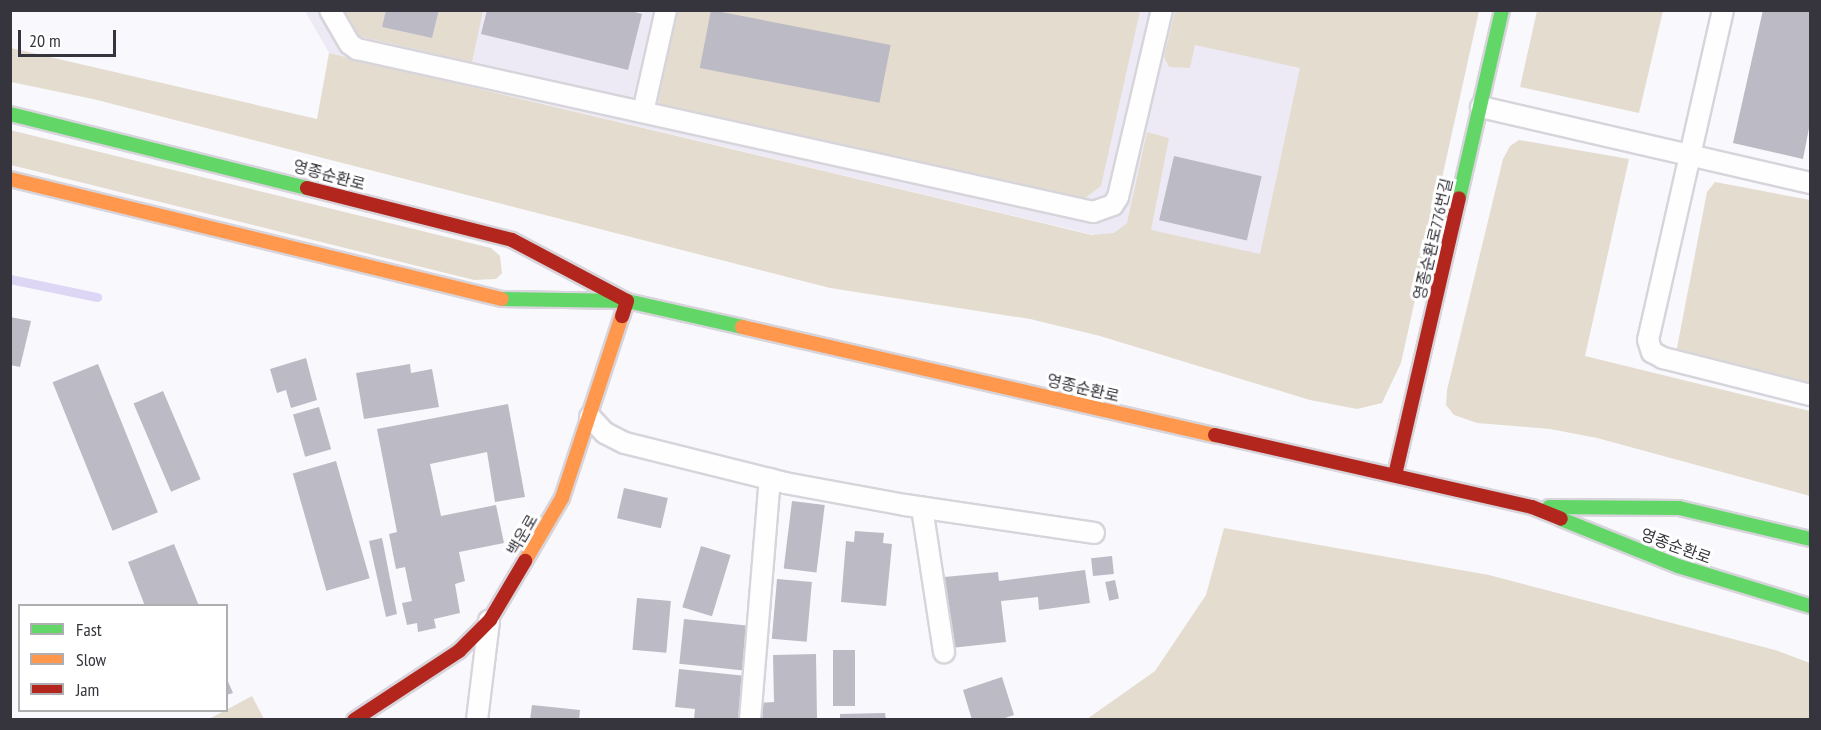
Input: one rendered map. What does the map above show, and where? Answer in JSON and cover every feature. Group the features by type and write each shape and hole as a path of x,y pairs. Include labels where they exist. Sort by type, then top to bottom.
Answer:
{"main road":[{"name":"영종순환로776번길","path":"1395,475 1502,10"},
{"name":"영종순환로","path":"10,114 512,240 627,301"},
{"name":"영종순환로","path":"10,179 491,299 627,301 1532,507 1678,566 1810,606"},
{"name":"백운로","path":"354,720 459,651 489,620 562,498 627,301"},
{"name":"영종순환로","path":"1532,507 1679,508 1810,539"}],"lane":[{"path":"330,10 350,44 357,48 1093,212 1113,205 1118,197 1162,10"},
{"path":"643,112 666,10"},
{"path":"1722,10 1648,340 1652,352 1663,358 1810,395"},
{"path":"1481,106 1810,183"},
{"path":"590,417 605,433 625,442 770,479 922,508 1094,533"},
{"path":"750,720 770,479"},
{"path":"922,508 944,652"},
{"path":"477,720 489,620"}],"shaded area":[{"path":"305,11 1360,11 1297,283 329,53"},
{"path":"342,11 386,11 382,27 432,38 439,11 483,11 472,62 362,37 353,30"},
{"path":"676,11 1140,11 1101,186 1085,198 668,109 659,103 657,94"},
{"path":"1175,11 1479,11 1401,363 1382,403 1357,409 1310,400 1100,336 1030,319 830,288 93,99 11,82 11,48 317,119 329,53 1092,235 1114,233 1127,223 1147,132 1169,138 1151,230 1260,254 1300,68 1195,45 1190,68 1169,67 1164,57"},
{"path":"1537,11 1663,11 1639,113 1520,87"},
{"path":"10,130 491,248 500,256 502,273 496,279 474,280 11,165"},
{"path":"1519,140 1629,159 1585,356 1810,411 1810,496 1597,438 1550,429 1477,423 1454,415 1446,405 1447,390 1503,159 1510,146"},
{"path":"1715,182 1810,200 1810,386 1676,353 1707,192"},
{"path":"1224,528 1489,575 1775,650 1810,663 1810,719 1087,719 1155,671 1206,595"},
{"path":"252,696 264,719 209,719 222,712 228,712 228,709"}],"building":[{"path":"386,10 439,10 432,38 382,27"},
{"path":"487,10 627,10 642,14 628,70 481,34"},
{"path":"711,10 891,45 879,103 700,68"},
{"path":"1763,10 1810,10 1810,123 1803,159 1733,143"},
{"path":"1174,156 1262,176 1247,241 1159,220"},
{"path":"10,317 31,321 20,367 10,365"},
{"path":"306,358 317,400 291,408 286,390 277,393 270,369"},
{"path":"98,364 158,512 113,531 53,382"},
{"path":"410,364 411,373 432,369 439,407 364,419 356,373"},
{"path":"163,391 201,479 171,492 134,404"},
{"path":"508,404 525,497 495,502 487,452 430,464 441,516 496,505 504,543 459,552 465,581 455,584 460,613 434,619 436,628 418,632 417,623 407,625 402,603 412,601 405,567 396,569 389,534 397,532 377,429"},
{"path":"319,407 331,449 305,457 293,414"},
{"path":"336,461 370,578 326,591 293,473"},
{"path":"624,488 668,498 661,528 617,518"},
{"path":"792,501 825,505 816,573 784,568"},
{"path":"855,531 884,533 883,543 892,544 886,606 841,602 846,541 854,542"},
{"path":"382,538 397,614 386,617 369,541"},
{"path":"174,544 198,604 144,604 128,562"},
{"path":"701,546 731,555 712,616 682,607"},
{"path":"1112,556 1114,574 1093,576 1091,558"},
{"path":"1085,570 1090,603 1039,610 1038,597 1001,601 1006,642 951,648 944,577 998,572 999,581"},
{"path":"777,579 812,582 807,642 772,639"},
{"path":"1115,580 1119,599 1109,601 1105,582"},
{"path":"637,598 671,601 666,653 632,650"},
{"path":"684,619 749,626 744,671 679,664"},
{"path":"833,650 855,650 855,706 833,706"},
{"path":"816,654 817,720 756,720 756,703 774,702 773,655"},
{"path":"679,669 746,676 742,720 694,719 695,709 675,707"},
{"path":"1002,677 1014,715 999,720 972,720 963,690"},
{"path":"228,682 233,693 228,694"},
{"path":"532,705 580,710 579,720 530,720"},
{"path":"885,713 886,720 840,720 840,714"}],"waterway":[{"path":"10,279 97,297"}],"traffic: fast":[{"path":"1459,198 1502,10"},
{"path":"10,114 307,188"},
{"path":"502,299 627,301 742,327"},
{"path":"1549,507 1679,508 1810,539"},
{"path":"1561,519 1678,566 1810,606"}],"traffic: slow":[{"path":"10,179 502,299"},
{"path":"525,561 562,498 622,316"},
{"path":"742,327 1215,435"}],"traffic: jam":[{"path":"307,188 512,240 627,301 622,316"},
{"path":"1395,475 1459,198"},
{"path":"1215,435 1532,507 1561,519"},
{"path":"354,720 459,651 490,620 525,561"}]}
